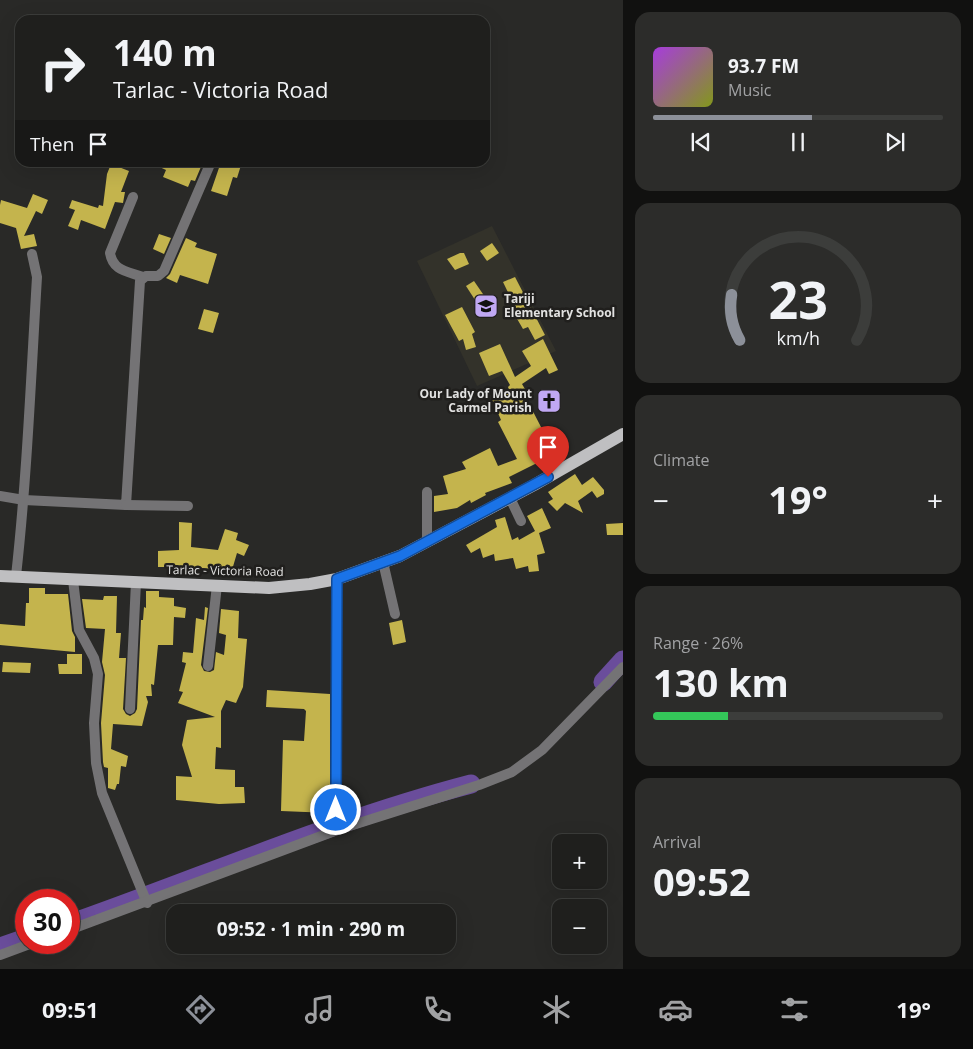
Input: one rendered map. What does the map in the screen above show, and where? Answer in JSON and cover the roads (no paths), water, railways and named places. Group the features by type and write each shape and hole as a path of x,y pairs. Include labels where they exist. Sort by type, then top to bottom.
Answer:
{"main road":[{"name":"Tarlac - Victoria Road","path":"0,576 269,588 337,579 400,556 510,498 623,434"}],"street":[{"path":"133,198 110,253 112,262 115,267 143,277 158,276 164,270 209,167"},
{"path":"16,576 24,500 37,277 32,254"},
{"path":"126,505 139,287 143,277"},
{"path":"427,492 427,542"},
{"path":"0,496 24,500 188,506"},
{"path":"510,498 521,520"},
{"path":"384,562 395,614"},
{"path":"337,579 336,810 340,828"},
{"path":"73,580 79,630 94,658 98,674 94,723 96,763 102,793 146,901"},
{"path":"130,709 136,582"},
{"path":"208,666 217,585"},
{"path":"80,926 340,828 479,785 512,772 542,750 623,667"},
{"path":"0,955 15,949"}],"waterway":[{"path":"603,682 623,660"},
{"path":"80,920 369,814 471,784"},
{"path":"0,947 15,942"}],"place":[{"name":"Tariji Elementary School","path":"486,306"},
{"name":"Our Lady of Mount Carmel Parish","path":"549,401"}]}
